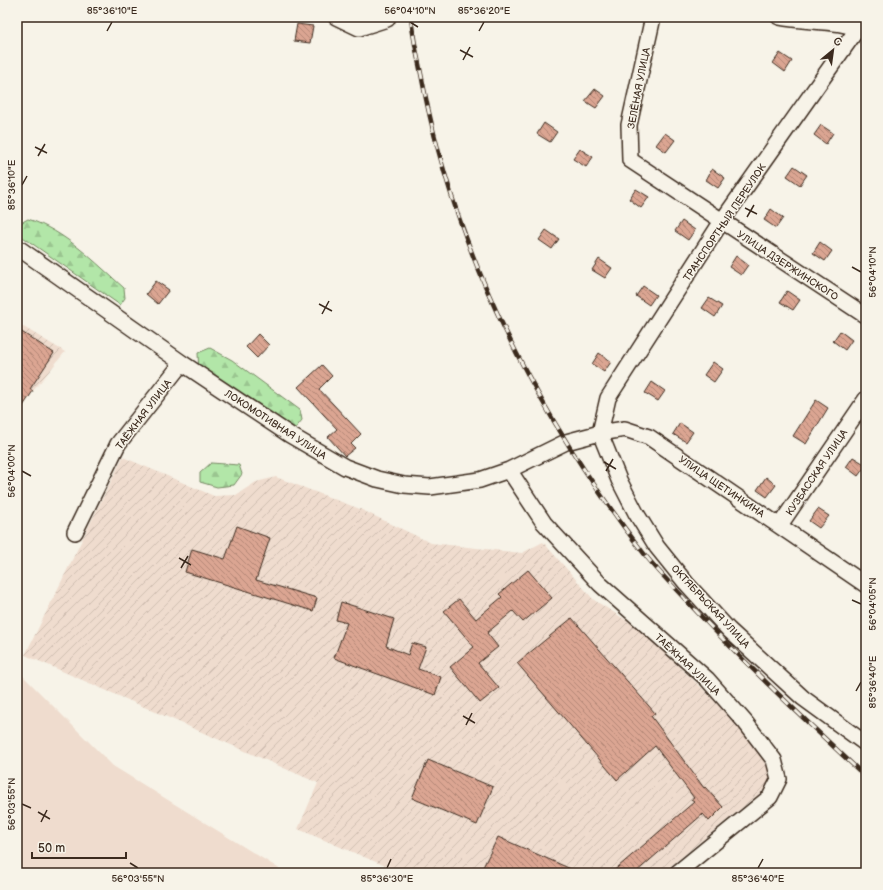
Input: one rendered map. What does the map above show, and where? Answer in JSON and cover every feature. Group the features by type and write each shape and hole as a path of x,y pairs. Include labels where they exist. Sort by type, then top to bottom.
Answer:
{"street":[{"path":"336,17 359,28 387,19 387,17"},
{"name":"ЗЕЛЁНАЯ УЛИЦА","path":"630,160 629,126 653,17"},
{"path":"780,17 795,20 833,21 861,25"},
{"name":"ТРАНСПОРТНЫЙ ПЕРЕУЛОК","path":"600,433 608,398 722,221 861,25"},
{"name":"УЛИЦА ДЗЕРЖИНСКОГО","path":"630,160 866,316"},
{"name":"ЛОКОМОТИВНАЯ УЛИЦА","path":"17,247 182,363 316,451 345,467 377,479 404,485 430,487 480,480 509,470 566,442"},
{"name":"ТАЁЖНАЯ УЛИЦА","path":"75,532 118,444 182,363"},
{"name":"КУЗБАССКАЯ УЛИЦА","path":"780,525 866,399"},
{"name":"УЛИЦА ЩЕТИНКИНА","path":"566,442 600,433 625,430 649,437 866,585"},
{"name":"ОКТЯБРЬСКАЯ УЛИЦА","path":"600,433 619,480 636,512 657,547 686,583 729,630 803,698 866,744"},
{"name":"ТАЁЖНАЯ УЛИЦА","path":"509,470 544,523 600,584 707,679 745,722 774,760 779,779 770,797 677,873"}],"shaded area":[{"path":"17,323 65,352 33,391 17,415"},
{"path":"123,457 214,496 236,495 256,482 276,477 360,509 431,543 522,553 543,542 594,600 637,627 706,692 744,734 772,773 770,785 662,873 402,873 298,829 318,783 25,655"},
{"path":"17,670 113,766 286,873 17,873"}],"green space":[{"path":"28,219 42,224 67,239 91,258 124,288 125,298 120,305 17,233 17,225"},
{"path":"210,348 232,360 300,410 302,420 290,435 199,374 198,353"},
{"path":"211,463 239,465 242,474 234,485 217,487 200,482 200,473"}],"building":[{"path":"297,24 313,26 310,43 294,41"},
{"path":"780,53 792,61 785,72 773,63"},
{"path":"595,89 605,96 596,108 585,101"},
{"path":"544,123 557,132 550,142 537,134"},
{"path":"821,125 833,133 826,144 814,135"},
{"path":"665,133 675,140 666,152 656,145"},
{"path":"580,149 593,157 586,167 573,159"},
{"path":"794,166 807,175 800,185 787,176"},
{"path":"712,169 725,178 718,188 706,180"},
{"path":"636,189 649,197 641,208 629,199"},
{"path":"771,209 783,218 776,228 764,220"},
{"path":"682,221 695,230 688,240 675,231"},
{"path":"546,230 559,239 552,249 539,240"},
{"path":"820,242 832,251 825,261 813,253"},
{"path":"736,256 748,265 741,275 729,267"},
{"path":"599,259 612,268 605,278 592,270"},
{"path":"156,281 169,290 158,304 146,294"},
{"path":"643,286 656,295 649,305 636,296"},
{"path":"787,291 800,300 793,310 780,302"},
{"path":"709,298 722,306 715,317 702,308"},
{"path":"17,329 54,353 30,389 33,391 17,415"},
{"path":"840,331 852,340 845,350 833,341"},
{"path":"258,334 269,345 257,358 246,347"},
{"path":"599,353 611,362 604,372 592,364"},
{"path":"713,362 723,369 714,382 704,375"},
{"path":"322,365 332,376 319,389 361,434 351,444 355,448 345,456 328,437 337,429 298,387"},
{"path":"652,382 665,391 658,401 645,393"},
{"path":"816,400 828,408 806,444 793,436"},
{"path":"680,423 693,432 686,442 673,434"},
{"path":"853,457 866,465 858,476 846,467"},
{"path":"766,477 776,485 767,497 757,490"},
{"path":"818,509 829,516 819,528 809,521"},
{"path":"237,526 270,538 256,580 317,598 313,611 185,572 192,549 225,559"},
{"path":"528,570 552,598 523,622 513,611 487,633 498,647 478,663 499,688 480,703 450,667 474,647 444,611 459,599 476,619 502,597 499,594"},
{"path":"341,602 394,619 386,646 408,655 412,643 426,647 418,669 441,677 435,695 334,658 347,623 336,620"},
{"path":"572,618 655,713 651,716 704,788 705,787 723,807 709,821 703,814 635,873 611,873 694,802 691,800 694,798 655,746 617,780 517,663"},
{"path":"428,760 493,787 477,825 412,798"},
{"path":"498,837 580,873 480,873"}],"railway":[{"path":"411,17 423,84 438,148 456,210 479,271 505,330 535,388 568,444 604,498 642,551 657,569 751,667 866,777"}]}
